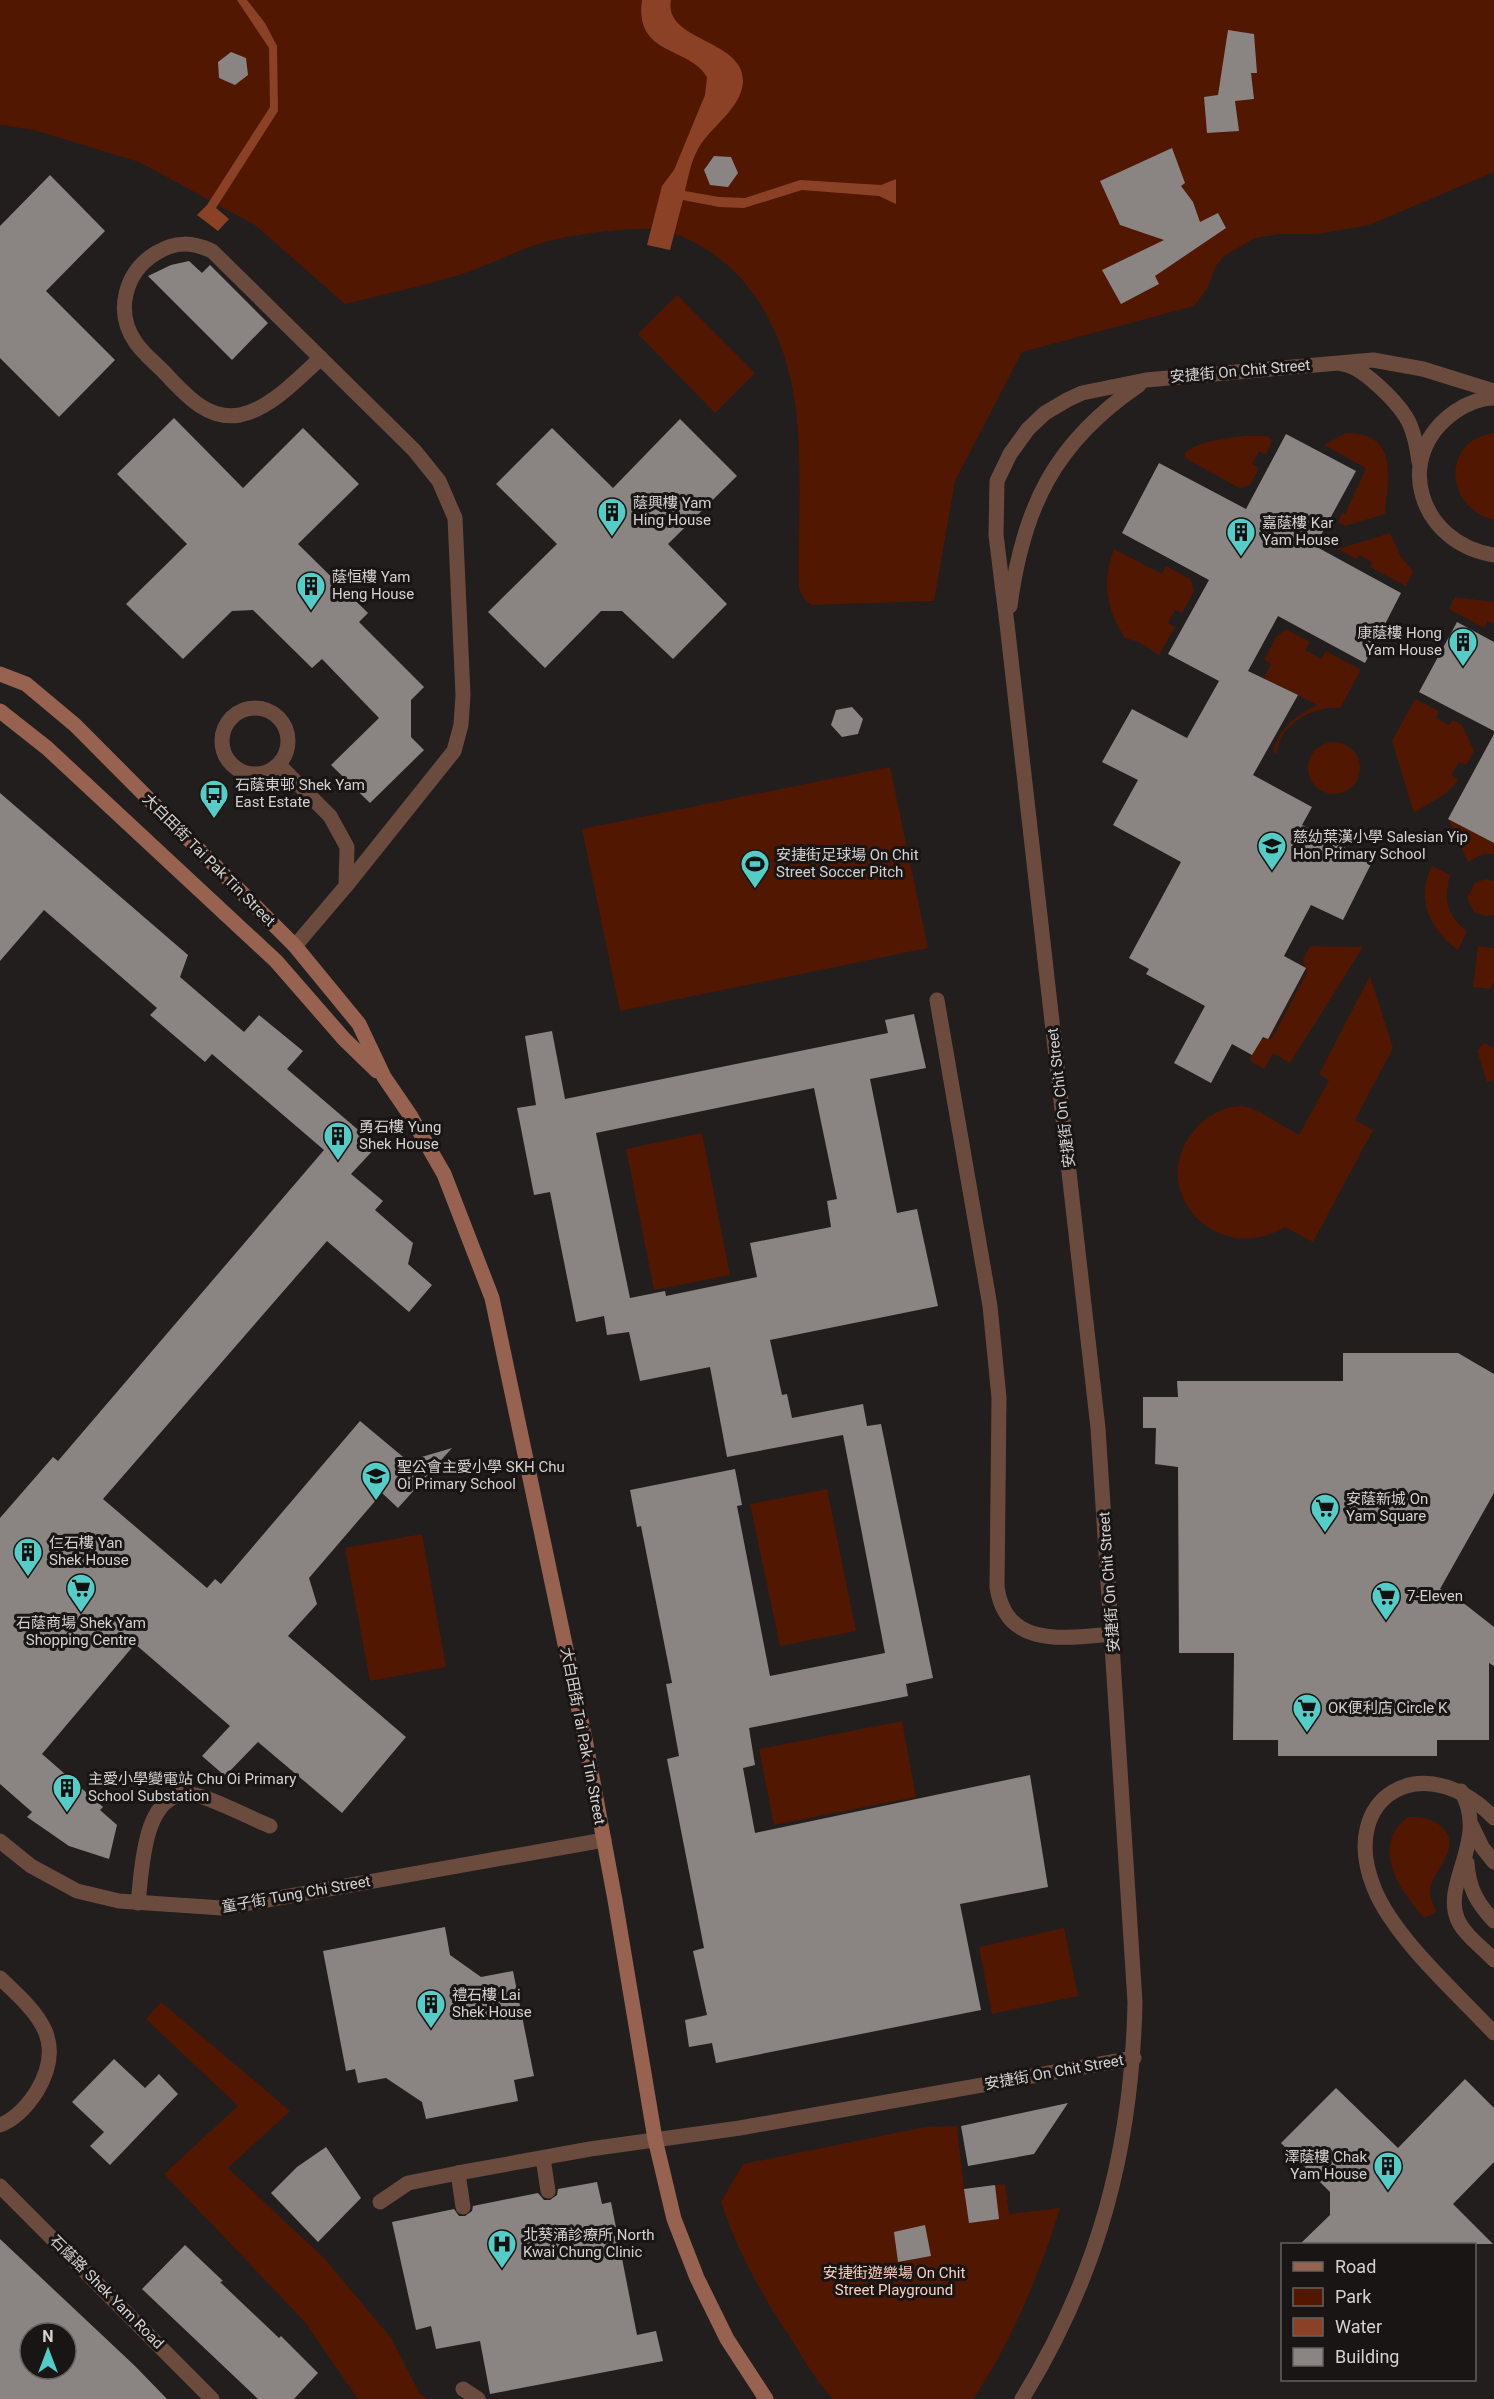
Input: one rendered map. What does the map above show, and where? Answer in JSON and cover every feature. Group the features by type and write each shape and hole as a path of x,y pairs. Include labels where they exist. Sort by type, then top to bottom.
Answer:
{"street":[{"path":"295,946 454,751 461,725 463,695 455,518 439,481 414,450 321,358 212,252 194,243 178,244 143,261 132,277 124,298 125,319 135,342 194,403 219,415 239,415 267,405 321,358"},
{"name":"安捷街 On Chit Street","path":"380,2202 408,2183 458,2173 655,2139 740,2128 1134,2058 1135,2002 1113,1635 1093,1370 1007,624 999,576 994,517 997,481 1010,454 1028,429 1055,406 1082,393 1146,380 1373,360 1423,369 1494,391"},
{"name":"安捷街 On Chit Street","path":"1334,364 1346,364 1389,396 1406,417 1415,440 1420,465"},
{"name":"安捷街 On Chit Street","path":"1007,624 1015,563 1030,516 1064,450 1113,402 1146,380"},
{"path":"1494,398 1465,405 1443,420 1428,440 1420,465 1420,490 1429,515 1445,535 1467,549 1494,555"},
{"name":"大白田街 Tai Pak Tin Street","path":"0,675 26,684 75,725 295,946 359,1024 384,1077 410,1115 444,1174 492,1298 604,1840 655,2139 674,2219 697,2278 727,2339 766,2399"},
{"path":"255,708 268,711 278,717 286,728 288,741 286,754 279,765 268,772 255,775 242,772 231,765 224,754 221,741 224,729 231,718 242,711 255,708"},
{"name":"大白田街 Tai Pak Tin Street","path":"0,711 47,748 276,961 344,1039 384,1077"},
{"path":"279,765 330,816 347,847 346,886"},
{"path":"937,1000 990,1306 999,1398 997,1587 1000,1605 1007,1618 1020,1629 1034,1633 1078,1637 1113,1635"},
{"path":"1494,1818 1461,1791 1441,1784 1416,1782 1399,1786 1386,1797 1368,1827 1367,1867 1382,1904 1411,1944 1494,2032"},
{"path":"1461,1791 1469,1810 1470,1820 1467,1851 1470,1889 1478,1904 1494,1921"},
{"path":"138,1903 145,1843 161,1804 174,1795 191,1793 270,1826"},
{"path":"1470,1820 1482,1847 1494,1862"},
{"name":"童子街 Tung Chi Street","path":"0,1841 31,1866 77,1891 119,1901 222,1908 604,1840"},
{"path":"1467,1851 1457,1885 1455,1902 1457,1919 1494,1960"},
{"path":"0,1978 36,2012 46,2031 50,2048 49,2067 33,2098 20,2112 0,2125"},
{"path":"1022,2399 1043,2365 1097,2244 1127,2123 1134,2058"},
{"path":"543,2158 548,2191"},
{"path":"458,2173 463,2207"},
{"name":"石蔭路 Shek Yam Road","path":"0,2186 212,2399"},
{"path":"463,2389 478,2399"}],"green space":[{"path":"0,0 1494,0 1494,172 1369,225 1318,234 1279,234 1255,238 1224,256 1216,266 1207,289 1194,306 1022,352 955,481 934,601 812,605 804,599 799,588 800,483 797,420 788,368 780,343 756,297 721,259 693,242 664,231 643,229 605,231 544,242 455,276 345,304 255,225 139,162 34,130 0,125"},
{"path":"677,295 755,373 715,413 638,334"},
{"path":"1346,433 1363,435 1375,440 1386,460 1388,486 1385,514 1345,526 1338,522 1342,513 1345,514 1366,468 1324,445"},
{"path":"1494,433 1494,520 1477,513 1465,502 1458,489 1455,475 1458,460 1465,448 1477,438"},
{"path":"1244,436 1267,436 1272,440 1266,455 1259,451 1252,464 1259,468 1250,485 1239,488 1185,458 1185,453 1198,445"},
{"path":"1390,533 1401,557 1413,571 1406,586 1370,567 1372,562 1359,555 1356,559 1338,549"},
{"path":"1114,549 1162,574 1166,566 1190,579 1194,591 1182,613 1175,610 1168,623 1175,627 1159,655 1141,643 1125,638 1114,616 1107,584"},
{"path":"1455,597 1494,602 1494,624 1488,621 1484,628 1449,609"},
{"path":"1286,629 1310,642 1305,650 1321,659 1326,651 1361,670 1340,708 1319,710 1299,719 1283,735 1277,755 1273,751 1280,735 1296,718 1317,705 1264,678 1271,664 1264,660 1276,637"},
{"path":"1415,699 1439,711 1436,718 1449,725 1453,720 1462,725 1474,751 1466,765 1459,762 1451,775 1458,779 1450,790 1414,813 1392,741"},
{"path":"1334,742 1344,744 1352,750 1358,758 1360,768 1358,778 1352,786 1344,792 1334,794 1324,792 1316,786 1310,778 1308,768 1310,758 1316,750 1324,744"},
{"name":"安捷街足球場 On Chit Street Soccer Pitch","path":"890,767 928,948 620,1011 582,829"},
{"path":"1448,819 1494,843 1494,854 1483,854 1468,862"},
{"path":"1432,866 1450,875 1447,891 1448,906 1455,919 1467,931 1458,950 1440,933 1428,913 1425,890"},
{"path":"1485,879 1494,881 1494,915 1484,916 1474,912 1467,898 1475,883"},
{"path":"1184,903 1305,967 1303,959 1310,946 1363,947 1290,1063 1273,1053 1264,1069 1249,1060 1261,1040 1266,1039 1146,974","holes":["1306,969 1307,973 1273,1037 1269,1039"]},
{"path":"1478,946 1494,948 1494,982 1490,989 1473,987"},
{"path":"1370,976 1393,1048 1355,1120 1373,1130 1313,1242 1285,1227 1258,1237 1232,1237 1210,1229 1193,1213 1181,1193 1178,1171 1183,1147 1204,1120 1219,1111 1236,1106 1255,1110 1299,1135 1329,1080 1319,1074"},
{"path":"1484,1043 1494,1048 1494,1080 1487,1082 1477,1051"},
{"path":"702,1133 730,1275 654,1290 626,1149"},
{"path":"827,1489 856,1631 780,1646 750,1504"},
{"path":"422,1534 446,1667 370,1681 345,1548"},
{"path":"902,1721 916,1797 774,1825 759,1749"},
{"path":"1408,1817 1435,1822 1443,1828 1450,1845 1431,1886 1430,1894 1436,1912 1424,1918 1406,1895 1392,1868 1391,1841 1397,1829"},
{"path":"1064,1928 1078,1996 992,2014 979,1947"},
{"path":"161,2002 290,2111 228,2168 325,2259 391,2338 420,2394 428,2399 358,2399 305,2322 164,2174 238,2106 146,2019"},
{"name":"安捷街遊樂場 On Chit Street Playground","path":"957,2126 964,2189 1005,2184 1009,2214 1060,2208 1044,2257 1023,2307 1000,2355 973,2399 833,2399 812,2372 761,2291 735,2240 721,2202 743,2164 925,2127"}],"water":[{"path":"237,0 247,0 265,23 277,46 278,111 216,208 229,219 218,231 197,215 207,205 270,107 269,48"},
{"path":"642,0 671,0 672,14 679,24 719,48 740,68 743,82 737,101 702,142 691,165 685,191 719,197 745,198 800,180 881,185 896,179 896,204 879,196 802,190 744,208 719,207 683,200 670,250 647,245 662,186 674,170 705,95 707,77 699,67 654,41 646,31 642,18"}],"building":[{"path":"1228,30 1254,34 1257,73 1251,73 1254,99 1235,101 1239,131 1207,133 1204,97 1218,95"},
{"path":"231,52 246,58 248,75 235,85 219,78 218,62"},
{"path":"1172,148 1185,183 1181,186 1193,202 1200,222 1218,213 1226,228 1155,276 1159,284 1121,304 1102,270 1164,240 1120,225 1100,181"},
{"path":"714,156 731,157 738,173 728,187 710,185 704,170"},
{"path":"50,175 105,231 46,291 115,360 59,417 0,358 0,226"},
{"path":"189,261 202,273 210,265 268,323 232,360 148,276 171,265"},
{"name":"蔭恒樓 Yam Heng House","path":"174,418 243,488 303,428 359,484 298,544 368,613 359,622 424,687 411,700 411,737 424,750 370,803 331,765 379,718 322,659 312,668 253,610 232,611 183,659 126,604 187,544 117,474"},
{"name":"蔭興樓 Yam Hing House","path":"680,419 737,476 668,544 727,604 673,659 622,611 601,611 545,668 488,612 557,544 496,484 552,428 613,488"},
{"path":"1286,434 1356,471 1315,546 1401,593 1365,663 1278,616 1248,671 1298,695 1253,775 1312,807 1302,825 1372,862 1343,920 1311,905 1284,956 1306,968 1268,1039 1263,1037 1252,1055 1232,1044 1211,1083 1174,1063 1205,1006 1146,974 1149,969 1129,958 1181,862 1113,825 1138,780 1102,762 1132,709 1187,738 1219,681 1168,654 1209,580 1122,533 1159,463 1246,509"},
{"name":"康蔭樓 Hong Yam House","path":"1457,622 1494,642 1494,731 1419,692"},
{"path":"852,707 863,719 858,734 842,737 831,725 836,710"},
{"path":"1494,734 1494,843 1448,819"},
{"path":"0,793 188,955 180,977 244,1032 259,1015 303,1051 287,1069 377,1146 351,1174 383,1201 375,1210 413,1243 408,1264 432,1285 409,1312 327,1241 103,1499 207,1588 215,1579 221,1584 360,1421 408,1461 452,1448 398,1508 382,1493 309,1578 317,1604 288,1636 406,1737 342,1813 258,1742 225,1776 202,1756 230,1726 135,1644 42,1754 103,1807 100,1810 117,1825 109,1859 69,1846 27,1817 32,1812 0,1784 0,1518 53,1457 58,1461 324,1150 212,1054 205,1062 150,1015 157,1008 44,910 0,961"},
{"path":"914,1014 926,1068 870,1079 897,1213 917,1209 938,1306 770,1340 782,1395 787,1394 792,1418 863,1404 867,1426 881,1424 933,1678 906,1684 908,1696 749,1728 755,1765 743,1768 755,1833 1030,1775 1048,1887 960,1904 981,2010 716,2063 712,2043 689,2047 685,2020 707,2015 693,1951 704,1948 667,1759 679,1756 666,1684 672,1683 641,1526 637,1527 630,1490 735,1469 742,1505 737,1506 770,1676 885,1653 843,1435 727,1457 710,1367 640,1381 629,1332 607,1335 604,1316 576,1322 550,1192 534,1195 517,1108 536,1105 525,1036 552,1031 565,1099 888,1033 885,1020","holes":["814,1088 837,1199 827,1201 831,1227 750,1243 757,1277 666,1296 665,1291 630,1298 596,1133"]},
{"name":"安蔭新城 On Yam Square","path":"1343,1353 1458,1353 1494,1374 1494,1493 1440,1589 1466,1605 1494,1627 1494,1666 1489,1663 1489,1740 1437,1740 1437,1756 1278,1756 1278,1740 1233,1740 1234,1653 1179,1653 1178,1467 1155,1464 1156,1428 1143,1428 1143,1397 1178,1397 1177,1381 1343,1381"},
{"name":"禮石樓 Lai Shek House","path":"445,1927 450,1955 481,1977 513,1971 534,2076 514,2080 518,2101 426,2119 422,2102 386,2078 358,2083 355,2069 346,2071 323,1951"},
{"path":"114,2059 145,2088 159,2074 178,2094 110,2165 90,2146 104,2132 72,2102"},
{"name":"澤蔭樓 Chak Yam House","path":"1465,2079 1494,2108 1494,2162 1453,2204 1493,2244 1301,2243 1330,2215 1330,2192 1281,2143 1336,2088 1398,2148"},
{"path":"1068,2103 1034,2154 968,2166 961,2126"},
{"path":"326,2147 361,2198 318,2242 271,2193 297,2167"},
{"name":"北葵涌診療所 North Kwai Chung Clinic","path":"597,2182 602,2204 611,2202 637,2335 656,2331 663,2361 490,2394 480,2341 436,2349 431,2326 416,2330 392,2222 454,2209 459,2216 465,2216 472,2211 473,2206 538,2193 544,2200 550,2200 557,2195 558,2189"},
{"path":"995,2185 999,2219 969,2223 964,2189"},
{"path":"925,2225 931,2256 898,2262 894,2232"},
{"path":"0,2239 135,2366 167,2399 0,2399"},
{"path":"185,2245 223,2281 220,2282 279,2338 281,2336 318,2373 294,2399 258,2399 142,2289"}],"place":[{"name":"蔭興樓 Yam Hing House","path":"612,538"},
{"name":"嘉蔭樓 Kar Yam House","path":"1241,558"},
{"name":"蔭恒樓 Yam Heng House","path":"311,612"},
{"name":"康蔭樓 Hong Yam House","path":"1463,668"},
{"name":"石蔭東邨 Shek Yam East Estate","path":"214,820"},
{"name":"慈幼葉漢小學 Salesian Yip Hon Primary School","path":"1272,872"},
{"name":"安捷街足球場 On Chit Street Soccer Pitch","path":"755,890"},
{"name":"勇石樓 Yung Shek House","path":"338,1162"},
{"name":"聖公會主愛小學 SKH Chu Oi Primary School","path":"376,1502"},
{"name":"安蔭新城 On Yam Square","path":"1325,1534"},
{"name":"仁石樓 Yan Shek House","path":"28,1578"},
{"name":"石蔭商場 Shek Yam Shopping Centre","path":"81,1614"},
{"name":"7-Eleven","path":"1386,1622"},
{"name":"OK便利店 Circle K","path":"1307,1734"},
{"name":"主愛小學變電站 Chu Oi Primary School Substation","path":"67,1814"},
{"name":"禮石樓 Lai Shek House","path":"431,2030"},
{"name":"澤蔭樓 Chak Yam House","path":"1388,2192"},
{"name":"北葵涌診療所 North Kwai Chung Clinic","path":"502,2270"}]}
